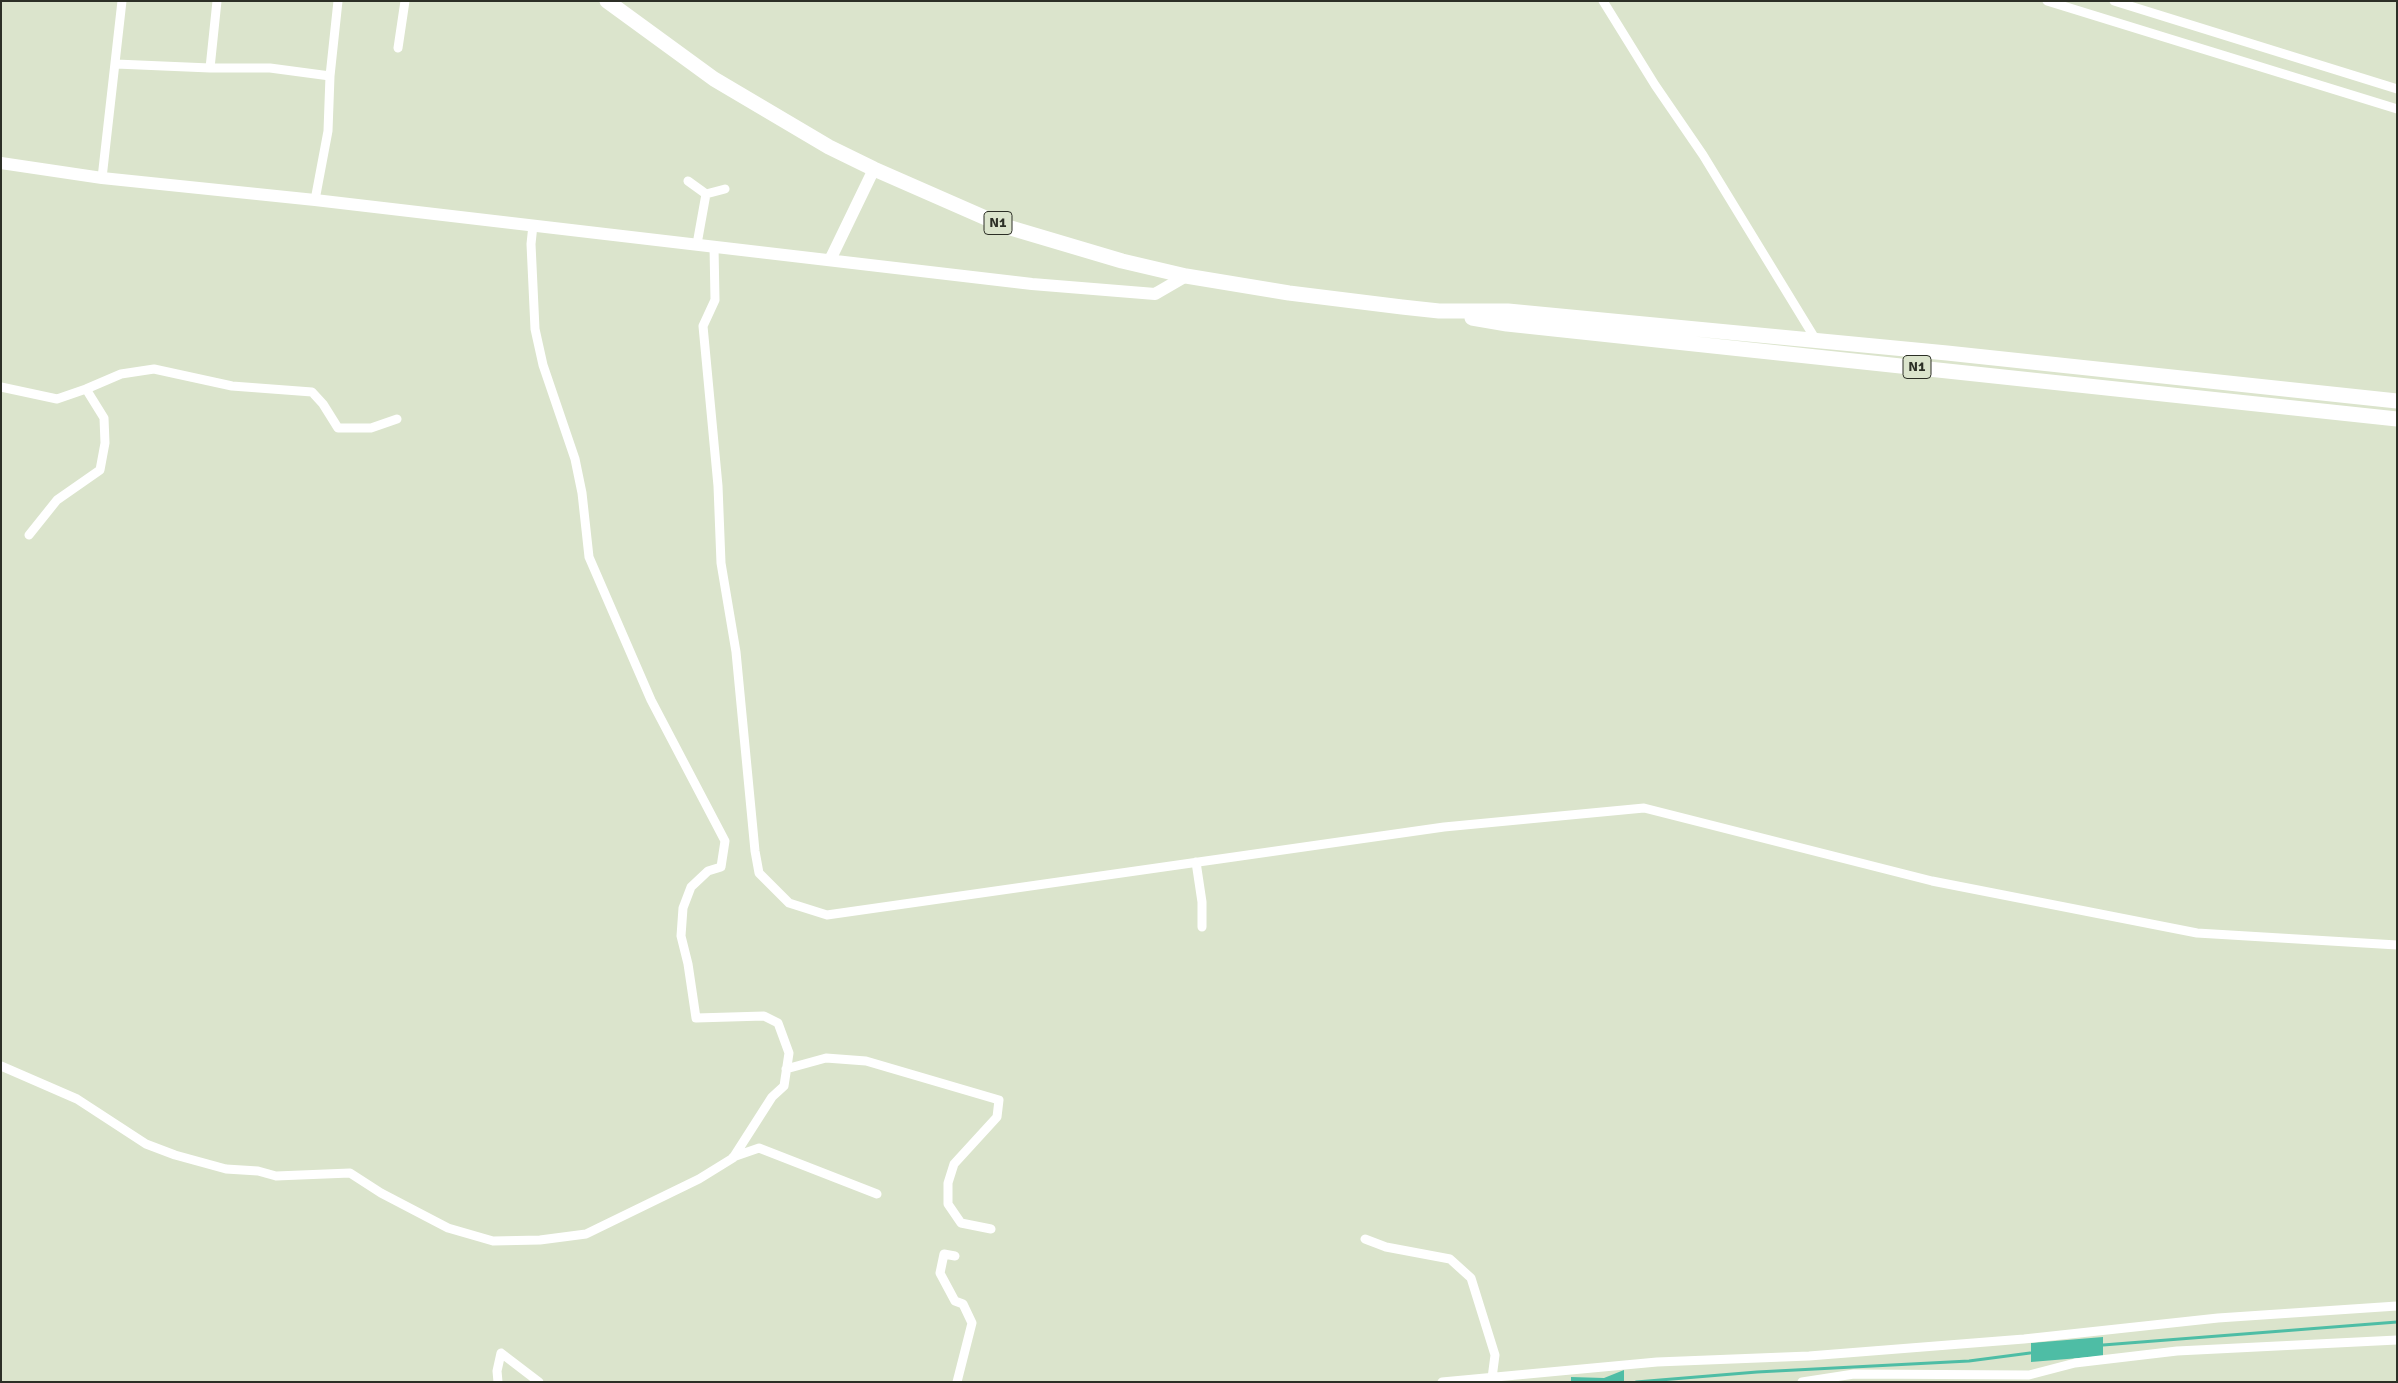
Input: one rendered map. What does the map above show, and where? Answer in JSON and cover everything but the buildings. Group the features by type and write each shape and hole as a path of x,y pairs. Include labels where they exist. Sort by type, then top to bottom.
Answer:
{"highway":[{"name":"N1","path":"607,1 714,79 829,148 1004,226 1104,256 1186,276 1306,295 1438,311 1507,324 2397,419"},
{"name":"N1","path":"1438,311 1508,311 1816,340 2397,401"}],"main road":[{"path":"1,163 102,178 315,200 1032,284 1155,294 1186,276"},
{"path":"830,260 874,169"}],"street":[{"path":"102,178 122,1"},
{"path":"210,68 218,1"},
{"path":"315,200 328,131 330,76 338,1"},
{"path":"398,48 405,1"},
{"path":"1603,1 1655,85 1703,155 1816,340"},
{"path":"2047,1 2397,109"},
{"path":"2114,1 2397,89"},
{"path":"116,64 210,68 270,68 330,76"},
{"path":"688,181 706,194"},
{"path":"706,194 725,189"},
{"path":"696,244 706,194"},
{"path":"533,225 531,244 535,329 543,365 575,459 582,493 585,536 589,557 651,700 725,841 721,867 708,871 691,887 683,908 681,936 688,964 696,1018 764,1016 778,1023 789,1053 784,1086 772,1097 733,1158"},
{"path":"714,246 714,300 703,326 718,486 721,563 736,652 755,851 759,873 789,902 828,915 1444,827 1644,808 1932,881 2196,933 2397,945"},
{"path":"1,387 56,399 86,390 121,374 154,369 232,386 312,392 323,404 338,428 371,428 397,419"},
{"path":"29,535 58,500 100,470 106,443 104,418 86,390"},
{"path":"1196,862 1202,902 1202,927"},
{"path":"786,1069 826,1058 866,1061 999,1100 997,1117 954,1164 948,1183 948,1204 961,1223 991,1229"},
{"path":"1,1066 77,1099 146,1144 175,1155 226,1169 258,1171 276,1176 350,1173 381,1193 448,1228 493,1241 540,1240 586,1234 699,1179 733,1158 759,1148 877,1194"},
{"path":"1365,1239 1386,1247 1450,1259 1471,1278 1495,1355 1492,1378"},
{"path":"955,1256 944,1254 940,1273 955,1301 963,1304 972,1324 957,1382"},
{"path":"1442,1382 1657,1362 1809,1356 2024,1339 2218,1318 2397,1306"},
{"path":"1802,1382 1837,1379 1854,1374 1920,1376 2029,1375 2075,1363 2176,1351 2397,1340"},
{"path":"498,1382 497,1371 501,1352 538,1382"},
{"path":"1896,1382 1920,1376"}],"water":[{"path":"2103,1337 2103,1356 2031,1362 2031,1343"},
{"path":"1624,1370 1624,1382 1571,1382 1571,1377 1604,1378"}],"waterway":[{"path":"2103,1345 2397,1322"},
{"path":"1636,1382 1757,1372 1969,1361 2030,1353"}]}
